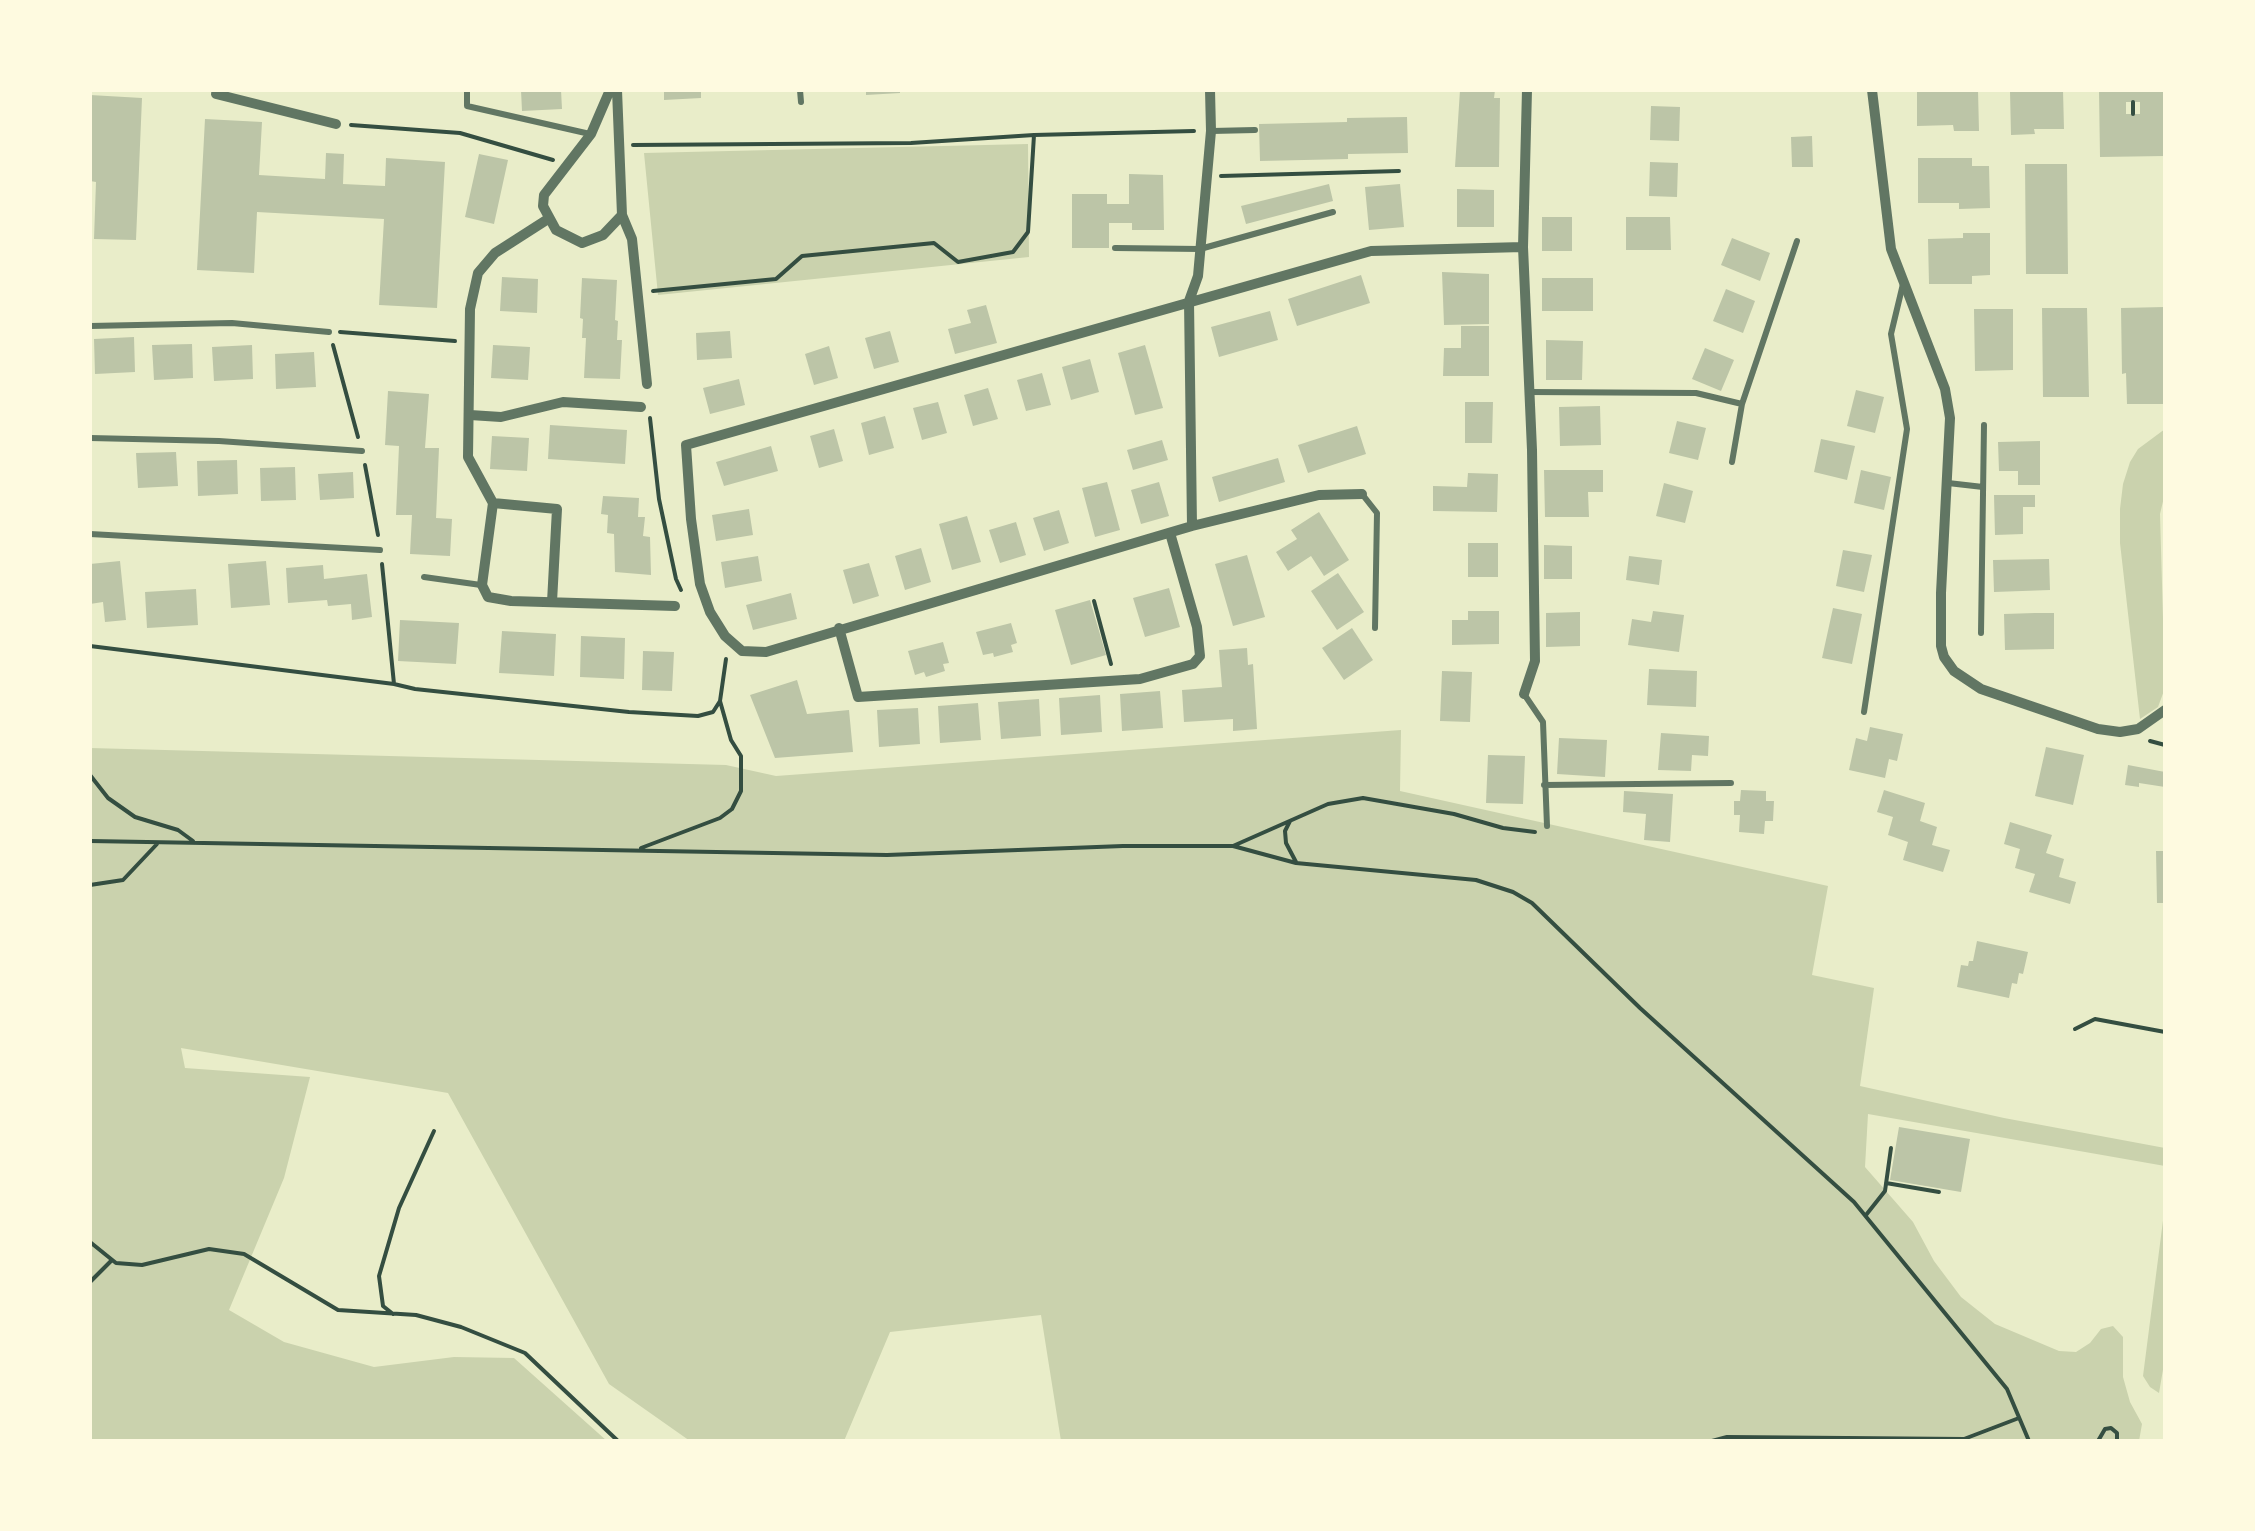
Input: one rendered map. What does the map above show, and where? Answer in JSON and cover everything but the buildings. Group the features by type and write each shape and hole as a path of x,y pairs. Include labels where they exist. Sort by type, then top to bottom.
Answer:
{"street":[{"path":"217,90 216,94 336,124"},
{"path":"614,90 591,134 544,196 543,206 548,219 564,236 582,243 603,236 623,220"},
{"path":"614,90 623,220 632,238 647,384"},
{"path":"1192,526 1189,301 1198,276 1211,131 1210,90"},
{"path":"1524,694 1535,661 1532,450 1523,247 1526,90"},
{"path":"1872,90 1891,249 1945,389 1950,435 1941,646 1954,671 1981,690 2098,730 2138,729 2165,710"},
{"path":"548,219 495,253 478,273 470,309 468,457 493,504 482,585 488,598 675,606"},
{"path":"1362,494 1319,496 1192,526 766,652 739,652 710,612 700,584 690,518 686,445 1371,251 1523,247"},
{"path":"470,415 501,418 563,402 641,407"},
{"path":"493,504 557,509 552,602"},
{"path":"839,628 858,698 1140,679 1192,664 1200,656 1197,628 1170,533"}],"lane":[{"path":"467,90 467,106 591,134"},
{"path":"800,90 801,102"},
{"path":"1211,131 1255,130"},
{"path":"1115,248 1200,249 1334,212"},
{"path":"1732,462 1742,404 1798,241"},
{"path":"1864,712 1908,429 1891,334 1903,282"},
{"path":"90,326 232,323 329,332"},
{"path":"1527,392 1696,392 1742,404"},
{"path":"1980,633 1984,424"},
{"path":"90,438 219,441 362,451"},
{"path":"1948,483 1983,487"},
{"path":"1362,494 1377,514 1374,628"},
{"path":"90,534 380,550"},
{"path":"424,577 482,585"},
{"path":"1524,694 1543,722 1547,826"},
{"path":"1544,785 1732,783"}],"path":[{"path":"336,124 460,133 566,164"},
{"path":"619,145 911,143 1034,134 1211,131"},
{"path":"637,292 776,279 802,256 934,243 958,262 1014,252 1028,232 1034,134"},
{"path":"1206,177 1398,172"},
{"path":"394,684 380,550 362,451 329,332 469,342"},
{"path":"647,384 660,499 682,592"},
{"path":"1094,601 1116,681"},
{"path":"90,646 415,689 629,712 698,716 713,712 720,701"},
{"path":"637,850 732,810 740,791 741,756 731,740 720,701 726,659 739,652"},
{"path":"90,775 108,798 135,817 178,830 194,841"},
{"path":"1233,846 1328,804 1363,798 1454,814 1503,828 1547,833 1547,826"},
{"path":"1290,821 1286,843 1296,863"},
{"path":"90,842 887,855 1233,846 1296,863 1476,880 1532,903 1640,1008 1866,1215 2007,1389 2029,1441"},
{"path":"90,885 123,880 156,844"},
{"path":"2075,1029 2095,1019 2165,1032"},
{"path":"393,1314 382,1306 379,1276 399,1208 434,1131"},
{"path":"1866,1215 1885,1191 1891,1148"},
{"path":"1886,1183 1939,1192"},
{"path":"90,1242 112,1260 142,1264 209,1249 244,1254 338,1310 416,1315 461,1327 526,1353 618,1441"},
{"path":"90,1282 112,1260"},
{"path":"1712,1441 1727,1437 1964,1439 2018,1418"},
{"path":"2098,1441 2105,1428 2117,1433 2117,1441"}],"green space":[{"path":"1028,144 1029,257 658,295 644,153"},
{"path":"2165,429 2165,493 2160,514 2165,688 2158,707 2140,719 2120,543 2120,509 2130,462 2138,449"},
{"path":"1401,730 1400,791 1828,886 1812,975 1874,988 1860,1086 2165,1148 2165,1166 1868,1114 1865,1167 1913,1222 1934,1261 1961,1297 1995,1324 2059,1351 2076,1352 2101,1329 2113,1326 2123,1337 2123,1377 2142,1424 2139,1441 1061,1441 1041,1315 890,1332 844,1441 690,1441 609,1384 448,1093 181,1048 185,1068 310,1077 284,1178 229,1310 284,1342 374,1367 454,1357 514,1358 607,1441 90,1441 90,748 726,765 776,776"},
{"path":"2165,1205 2165,1358 2159,1393 2143,1376"}]}
